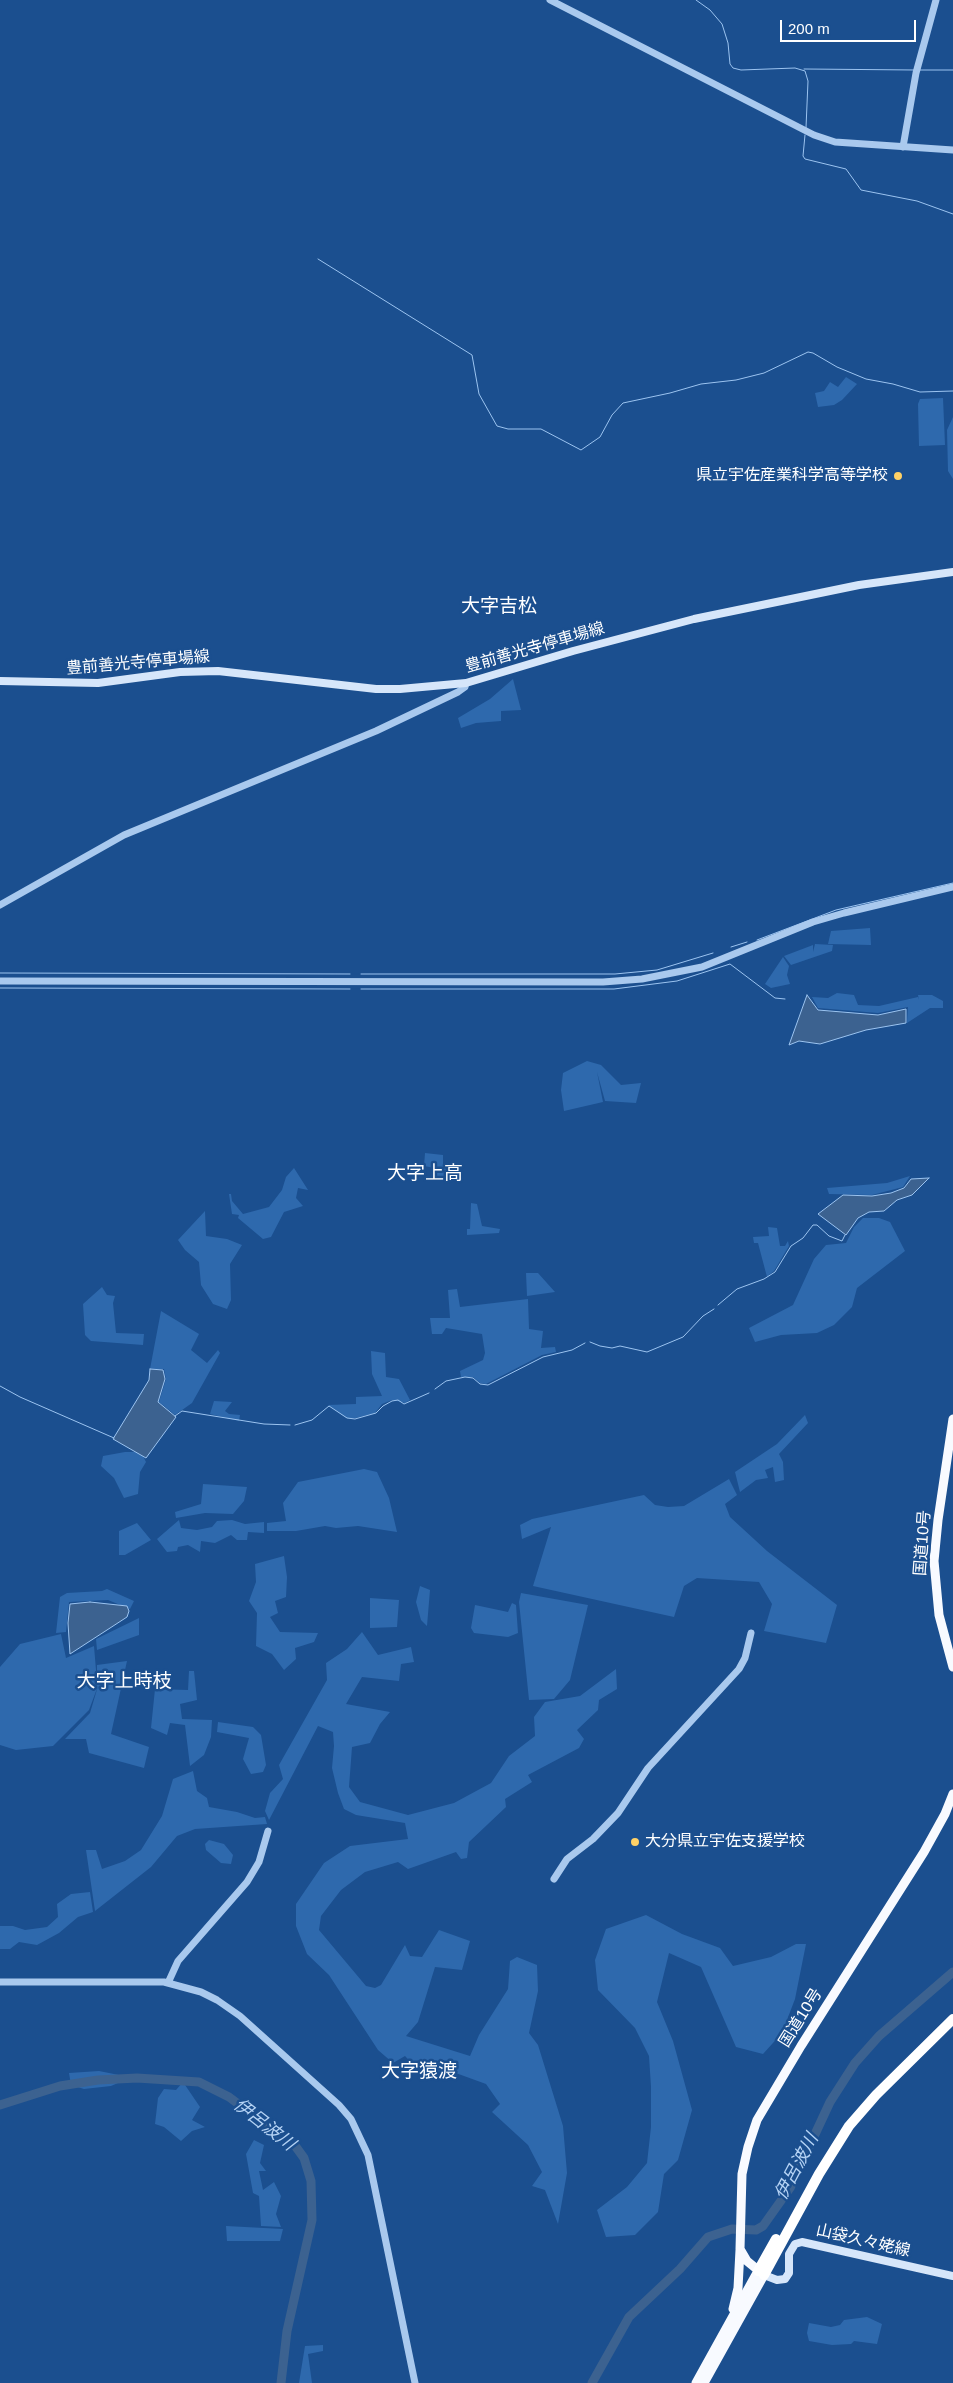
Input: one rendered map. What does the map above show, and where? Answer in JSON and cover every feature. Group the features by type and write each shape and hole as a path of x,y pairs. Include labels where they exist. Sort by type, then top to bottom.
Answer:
{"highway":[{"name":"国道10号","path":"953,1419 934,1561 939,1615 953,1667"},
{"name":"国道10号","path":"722,2334 735,2302 739,2278 740,2208 746,2156 762,2110 911,1873 942,1820 953,1794"},
{"path":"704,2383 821,2160 848,2121 880,2085 953,2019"},
{"path":"740,2246 747,2261 761,2273"},
{"path":"696,2383 722,2334 761,2273"}],"main road":[{"name":"豊前善光寺停車場線","path":"0,681 98,683 180,672 218,671 376,689 466,683 597,644 713,615 859,585 953,572"},
{"name":"山袋久々姥線","path":"761,2273 777,2280 785,2279 789,2273 789,2254 795,2244 802,2242 953,2276"}],"street":[{"path":"550,0 814,136 835,142 953,150"},
{"path":"903,147 916,73 936,0"},
{"path":"0,905 124,835 376,731 458,692 465,687 466,683"},
{"path":"0,981 603,982 642,979 702,966 813,922 953,887"},
{"path":"554,1879 567,1859 593,1839 618,1814 648,1768 730,1680 743,1663 751,1633"},
{"path":"168,1982 178,1960 248,1882 259,1862 268,1831"},
{"path":"0,1982 168,1982 201,1992 217,2000 240,2016 339,2105 351,2119 368,2155 415,2383"}],"shaded area":[{"path":"846,377 857,384 842,400 834,405 818,407 815,393 824,391 830,382 838,387"},
{"path":"943,398 945,445 919,446 918,404 920,399"},
{"path":"953,417 953,479 948,471 947,430"},
{"path":"513,679 521,710 501,711 501,721 476,723 461,728 458,718 490,699"},
{"path":"870,928 871,945 828,944 831,931"},
{"path":"815,944 833,945 832,951 791,965 784,956 813,945 813,952"},
{"path":"783,957 789,966 787,975 790,984 771,988 765,984"},
{"path":"837,993 854,995 858,1005 879,1006 918,997 919,1000 918,995 932,995 943,1001 943,1008 930,1008 907,1023 908,1007 878,1013 818,1008 812,997 828,998"},
{"path":"807,995 818,1010 878,1015 906,1009 906,1023 866,1030 820,1044 799,1041 789,1045"},
{"path":"587,1061 601,1065 621,1085 641,1083 636,1103 605,1101 597,1072 603,1102 564,1111 561,1090 563,1073"},
{"path":"425,1153 443,1155 443,1164 453,1165 454,1176 435,1176 435,1168 424,1166"},
{"path":"294,1168 308,1190 298,1188 296,1198 303,1206 284,1212 271,1237 263,1239 238,1218 239,1215 232,1214 229,1194 231,1194 232,1201 243,1214 269,1207 282,1190 286,1177"},
{"path":"910,1176 903,1187 872,1195 829,1194 827,1188 887,1183"},
{"path":"929,1178 912,1195 897,1200 884,1211 869,1212 858,1218 846,1235 818,1214 843,1195 872,1196 891,1193 904,1188 911,1179"},
{"path":"471,1203 477,1204 482,1226 500,1229 499,1233 467,1235 467,1229 470,1229"},
{"path":"205,1211 206,1236 227,1239 242,1245 230,1264 231,1300 227,1309 213,1304 201,1285 199,1262 185,1250 178,1240"},
{"path":"863,1218 879,1218 890,1222 905,1251 857,1288 852,1307 834,1325 817,1333 781,1335 755,1342 749,1328 793,1305 814,1259 826,1245 846,1243 854,1227"},
{"path":"768,1227 777,1228 780,1246 785,1246 788,1241 789,1246 774,1271 767,1277 758,1243 754,1243 753,1237 769,1236"},
{"path":"526,1273 538,1273 555,1292 527,1296"},
{"path":"102,1287 107,1295 115,1296 113,1303 116,1333 144,1334 143,1345 91,1341 85,1335 83,1304"},
{"path":"457,1289 460,1307 528,1299 529,1329 543,1331 541,1348 555,1347 556,1352 542,1355 486,1384 480,1383 473,1377 461,1377 460,1371 483,1360 485,1353 482,1334 446,1328 442,1334 432,1334 430,1318 450,1318 448,1290"},
{"path":"161,1311 199,1334 191,1350 207,1363 218,1350 220,1353 192,1403 175,1415 159,1402 166,1379 164,1369 150,1369"},
{"path":"371,1351 385,1353 386,1377 399,1379 410,1400 405,1403 392,1400 382,1404 375,1413 356,1418 346,1418 328,1405 356,1404 356,1397 382,1396 372,1374"},
{"path":"150,1369 163,1370 165,1379 158,1402 176,1417 146,1458 113,1439 149,1380"},
{"path":"214,1401 232,1402 225,1411 229,1414 240,1415 239,1421 210,1414"},
{"path":"805,1415 808,1423 779,1454 783,1462 784,1480 775,1482 773,1467 765,1470 768,1478 756,1480 740,1492 735,1472 777,1444"},
{"path":"125,1452 141,1452 146,1462 140,1472 138,1494 124,1498 114,1478 101,1466 103,1456"},
{"path":"364,1469 377,1472 389,1498 397,1532 358,1526 336,1528 325,1526 296,1531 267,1531 267,1523 286,1521 283,1503 298,1482"},
{"path":"729,1479 737,1495 725,1504 730,1517 767,1551 837,1605 826,1643 764,1631 772,1604 759,1582 697,1578 684,1586 674,1617 533,1586 551,1527 522,1539 520,1525 532,1519 644,1495 655,1505 668,1507 684,1506"},
{"path":"203,1484 247,1487 244,1501 233,1514 205,1513 176,1518 175,1512 201,1504"},
{"path":"179,1520 181,1528 197,1530 212,1527 217,1521 232,1520 245,1524 264,1522 264,1533 248,1532 247,1540 237,1540 231,1535 215,1543 201,1541 200,1552 188,1545 178,1547 177,1551 167,1552 157,1539"},
{"path":"137,1523 151,1540 125,1555 119,1555 119,1531"},
{"path":"284,1556 287,1577 286,1597 275,1601 278,1613 270,1617 280,1632 318,1633 314,1642 295,1648 296,1659 284,1670 272,1654 256,1646 257,1613 249,1601 256,1582 255,1564"},
{"path":"420,1586 430,1590 427,1626 421,1620 416,1602"},
{"path":"107,1589 134,1601 130,1609 108,1600 69,1602 66,1632 56,1633 60,1597 67,1593"},
{"path":"521,1593 588,1605 570,1680 554,1699 529,1700 519,1602"},
{"path":"370,1598 399,1600 397,1627 370,1628"},
{"path":"90,1602 127,1606 129,1611 127,1617 70,1654 68,1623 70,1604"},
{"path":"512,1603 516,1605 518,1633 508,1637 474,1633 471,1628 475,1605 508,1612"},
{"path":"139,1618 139,1635 97,1650 96,1639"},
{"path":"362,1632 378,1655 411,1647 414,1662 401,1664 399,1681 362,1677 346,1704 390,1712 380,1724 370,1743 352,1747 349,1787 360,1802 408,1815 454,1803 491,1783 509,1756 535,1736 534,1717 545,1702 580,1696 616,1669 617,1689 599,1700 598,1710 577,1730 584,1739 579,1748 528,1775 532,1782 505,1799 506,1807 469,1842 467,1858 461,1859 456,1852 408,1869 398,1862 365,1872 341,1890 321,1916 319,1930 366,1986 375,1988 381,1985 405,1945 410,1956 422,1957 439,1930 470,1941 462,1970 435,1967 418,2022 406,2036 470,2056 479,2035 508,1989 510,1961 517,1957 537,1965 538,1991 529,2033 538,2045 563,2126 567,2173 558,2224 545,2190 532,2186 542,2172 528,2145 492,2112 500,2104 486,2084 453,2072 445,2078 421,2073 405,2056 393,2063 378,2050 329,1975 307,1954 296,1926 296,1904 324,1863 350,1846 408,1839 405,1823 356,1815 344,1809 332,1768 333,1732 318,1726 269,1820 265,1811 270,1793 283,1779 279,1765 327,1680 326,1663 347,1649"},
{"path":"61,1634 66,1658 94,1646 97,1682 97,1665 127,1661 111,1734 149,1747 144,1768 89,1753 86,1739 65,1739 90,1713 98,1686 89,1710 53,1746 16,1750 0,1745 0,1667 20,1644"},
{"path":"189,1671 194,1671 197,1700 180,1704 182,1719 212,1720 211,1737 204,1755 190,1766 185,1725 170,1723 167,1735 151,1728 155,1689 188,1690"},
{"path":"218,1722 253,1727 261,1735 266,1765 263,1772 251,1774 243,1759 249,1738 217,1732"},
{"path":"193,1771 197,1791 207,1798 209,1807 237,1812 255,1818 265,1817 267,1824 195,1829 177,1836 151,1867 95,1911 86,1850 96,1850 102,1869 125,1861 141,1850 162,1816 173,1779"},
{"path":"209,1840 224,1844 233,1855 231,1864 221,1863 206,1850 205,1844"},
{"path":"90,1892 93,1912 78,1917 59,1933 37,1945 19,1942 10,1949 0,1949 0,1926 13,1926 25,1930 47,1927 58,1917 57,1904 71,1894"},
{"path":"646,1915 682,1934 720,1948 733,1966 771,1957 796,1944 806,1944 795,1999 782,2033 763,2054 736,2047 701,1967 669,1953 657,2002 673,2041 692,2110 678,2160 664,2174 658,2212 635,2235 606,2237 597,2210 627,2187 647,2163 651,2127 651,2087 649,2056 635,2028 598,1990 595,1960 606,1929"},
{"path":"99,2071 119,2075 118,2083 111,2086 84,2089 71,2085 69,2073"},
{"path":"183,2082 200,2107 192,2120 205,2127 192,2131 181,2141 164,2127 155,2124 158,2098 164,2089 176,2090"},
{"path":"254,2140 264,2145 260,2163 266,2171 259,2171 263,2190 274,2182 281,2196 276,2214 281,2227 261,2226 259,2196 253,2193 246,2154"},
{"path":"226,2226 283,2229 280,2241 227,2241"},
{"path":"867,2317 882,2324 877,2344 854,2341 851,2344 832,2345 809,2341 807,2333 809,2323 831,2327 840,2325 844,2320"},
{"path":"323,2345 323,2351 308,2354 312,2383 299,2383 305,2346"}],"waterway":[{"path":"696,0 710,10 722,24 728,43 730,64 733,68 741,70 795,68 805,71 808,81 806,128"},
{"path":"804,69 915,70"},
{"path":"919,70 953,70"},
{"path":"805,135 803,156 805,159 846,169 861,190 917,201 953,214"},
{"path":"318,259 472,355 479,394 497,426 508,429 541,429 581,450 600,437 612,415 623,403 701,384 736,380 764,373 808,352 866,379 920,392 953,391"},
{"path":"757,940 836,910 953,883"},
{"path":"731,947 747,942"},
{"path":"361,974 615,974 657,970 713,953"},
{"path":"361,989 614,989 677,981 730,964 775,998 785,999"},
{"path":"0,973 350,974"},
{"path":"0,988 350,989"},
{"path":"718,1305 737,1289 764,1279 775,1272 791,1246 803,1238 813,1225 817,1225 829,1236 842,1241 845,1235"},
{"path":"590,1342 600,1346 612,1348 620,1346 647,1352 683,1337 703,1316 714,1309"},
{"path":"435,1389 446,1381 465,1377 473,1378 480,1384 488,1385 543,1357 572,1350 585,1343"},
{"path":"0,1386 20,1397 114,1438"},
{"path":"295,1425 312,1420 329,1406 347,1418 355,1419 376,1413 392,1401 398,1400 404,1404 429,1393"},
{"path":"175,1416 182,1411 264,1424 290,1425"},
{"name":"伊呂波川","path":"592,2383 629,2317 680,2269 708,2237 732,2229 756,2230 763,2226 790,2188 830,2102 855,2063 879,2036 953,1972"},
{"name":"伊呂波川","path":"0,2105 60,2086 98,2080 137,2078 199,2082 229,2097 296,2147 304,2158 311,2181 312,2220 287,2331 281,2383"}],"place":[{"name":"県立宇佐産業科学高等学校","path":"898,476"},
{"name":"大分県立宇佐支援学校","path":"635,1842"}],"district":[{"name":"大字吉松","path":"499,607"},
{"name":"大字上高","path":"425,1174"},
{"name":"大字上時枝","path":"124,1682"},
{"name":"大字猿渡","path":"419,2072"}]}
